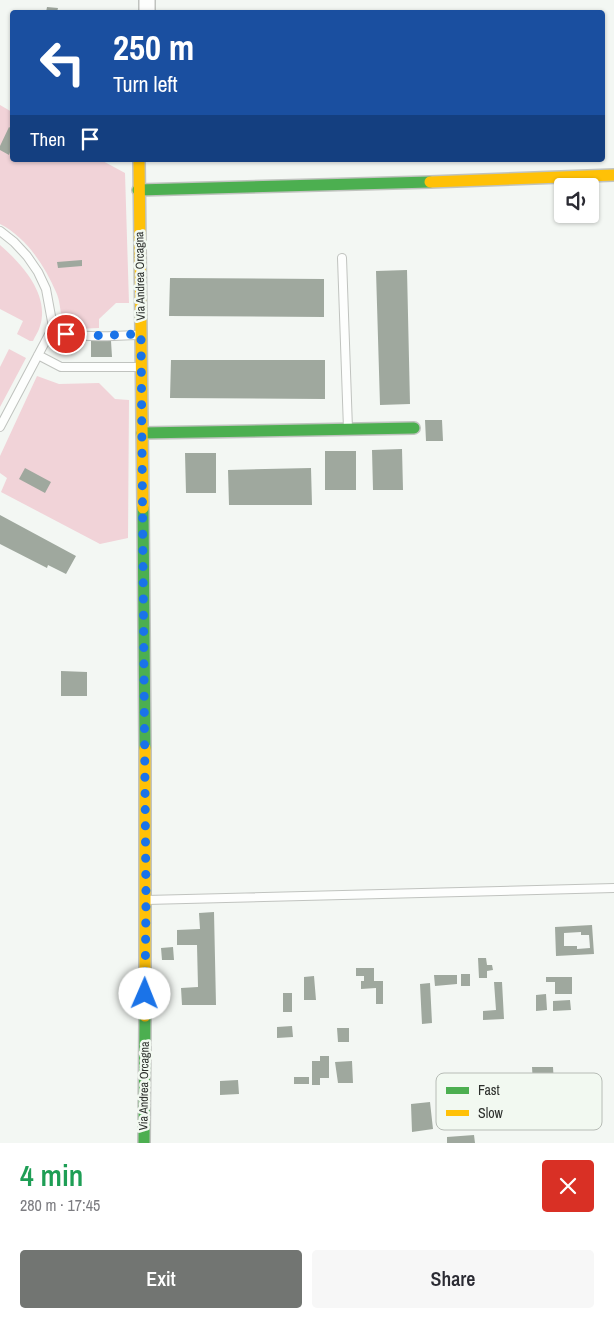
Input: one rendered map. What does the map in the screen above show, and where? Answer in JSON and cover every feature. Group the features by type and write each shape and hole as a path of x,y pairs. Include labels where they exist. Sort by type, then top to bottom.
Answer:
{"street":[{"name":"Via Andrea Orcagna","path":"139,162 146,900 144,1143"},
{"path":"138,190 351,185 614,175"},
{"path":"142,433 348,431 414,428"}],"lane":[{"path":"0,231 21,249 38,272 48,298 53,327 0,427"},
{"path":"342,258 348,431"},
{"path":"53,327 66,334 81,336 141,334"},
{"path":"38,355 61,367 141,367"},
{"path":"146,900 614,888"}],"shaded area":[{"path":"0,105 10,111 10,162 105,162 125,173 129,303 116,303 99,319 99,328 76,329 62,319 59,302 52,282 34,253 18,236 0,224"},
{"path":"0,245 17,261 38,292 42,314 39,328 33,341 17,334 23,321 0,309"},
{"path":"9,349 26,358 0,407 0,367"},
{"path":"37,376 59,384 99,383 115,399 129,400 128,538 100,544 1,492 7,478 0,473 0,456"}],"building":[{"path":"47,7 58,8 58,10 46,10"},
{"path":"9,127 9,155 0,150"},
{"path":"82,260 82,266 58,268 57,262"},
{"path":"407,270 410,404 380,405 376,271"},
{"path":"170,278 324,279 324,317 169,316"},
{"path":"91,341 111,341 112,357 91,357"},
{"path":"171,360 325,360 325,399 170,398"},
{"path":"425,420 442,420 443,441 426,441"},
{"path":"402,449 403,490 373,490 372,450"},
{"path":"325,451 356,451 356,490 325,490"},
{"path":"185,453 216,453 216,493 186,493"},
{"path":"25,468 51,482 45,493 19,479"},
{"path":"311,468 312,505 229,505 228,470"},
{"path":"0,515 76,556 66,574 48,565 47,568 0,544"},
{"path":"61,671 87,672 87,696 61,696"},
{"path":"214,912 216,1005 182,1005 181,988 198,987 197,945 177,945 177,930 200,929 199,913"},
{"path":"592,925 594,954 556,956 555,927","holes":["581,932 581,935 589,935 590,948 577,949 577,946 564,946 564,933"]},
{"path":"173,947 174,960 162,960 161,948"},
{"path":"478,958 486,958 487,965 492,965 493,970 487,971 487,978 479,978"},
{"path":"356,968 374,968 374,981 383,981 383,1004 376,1004 376,988 361,989 361,981 364,981 364,976 356,976"},
{"path":"461,974 470,974 470,986 461,986"},
{"path":"434,975 457,975 457,984 435,986"},
{"path":"314,976 316,1000 304,1000 304,977"},
{"path":"546,977 572,977 572,994 555,994 555,982 546,982"},
{"path":"494,982 502,982 504,1019 483,1020 483,1011 496,1010"},
{"path":"430,983 432,1023 422,1024 420,984"},
{"path":"283,993 292,993 292,1012 283,1012"},
{"path":"546,994 547,1010 536,1011 536,995"},
{"path":"570,1000 571,1010 553,1011 553,1001"},
{"path":"292,1026 293,1037 277,1038 277,1027"},
{"path":"337,1028 349,1028 349,1042 338,1042"},
{"path":"320,1056 329,1056 329,1078 320,1078 320,1085 312,1085 312,1061 320,1061"},
{"path":"352,1061 353,1083 338,1083 335,1062"},
{"path":"532,1067 553,1067 553,1073 532,1073"},
{"path":"294,1077 309,1077 309,1084 294,1084"},
{"path":"238,1080 239,1094 220,1095 220,1081"},
{"path":"430,1102 433,1129 412,1132 411,1104"},
{"path":"474,1135 475,1143 447,1143 447,1137"}],"traffic: fast":[{"path":"138,190 430,182"},
{"path":"142,433 414,428"},
{"path":"143,508 145,748"},
{"path":"144,1143 145,1016"}],"traffic: slow":[{"path":"139,162 143,508"},
{"path":"430,182 614,175"},
{"path":"145,748 145,1016"}],"route":[{"path":"66,334 81,336 141,334 146,900 145,994"}]}
